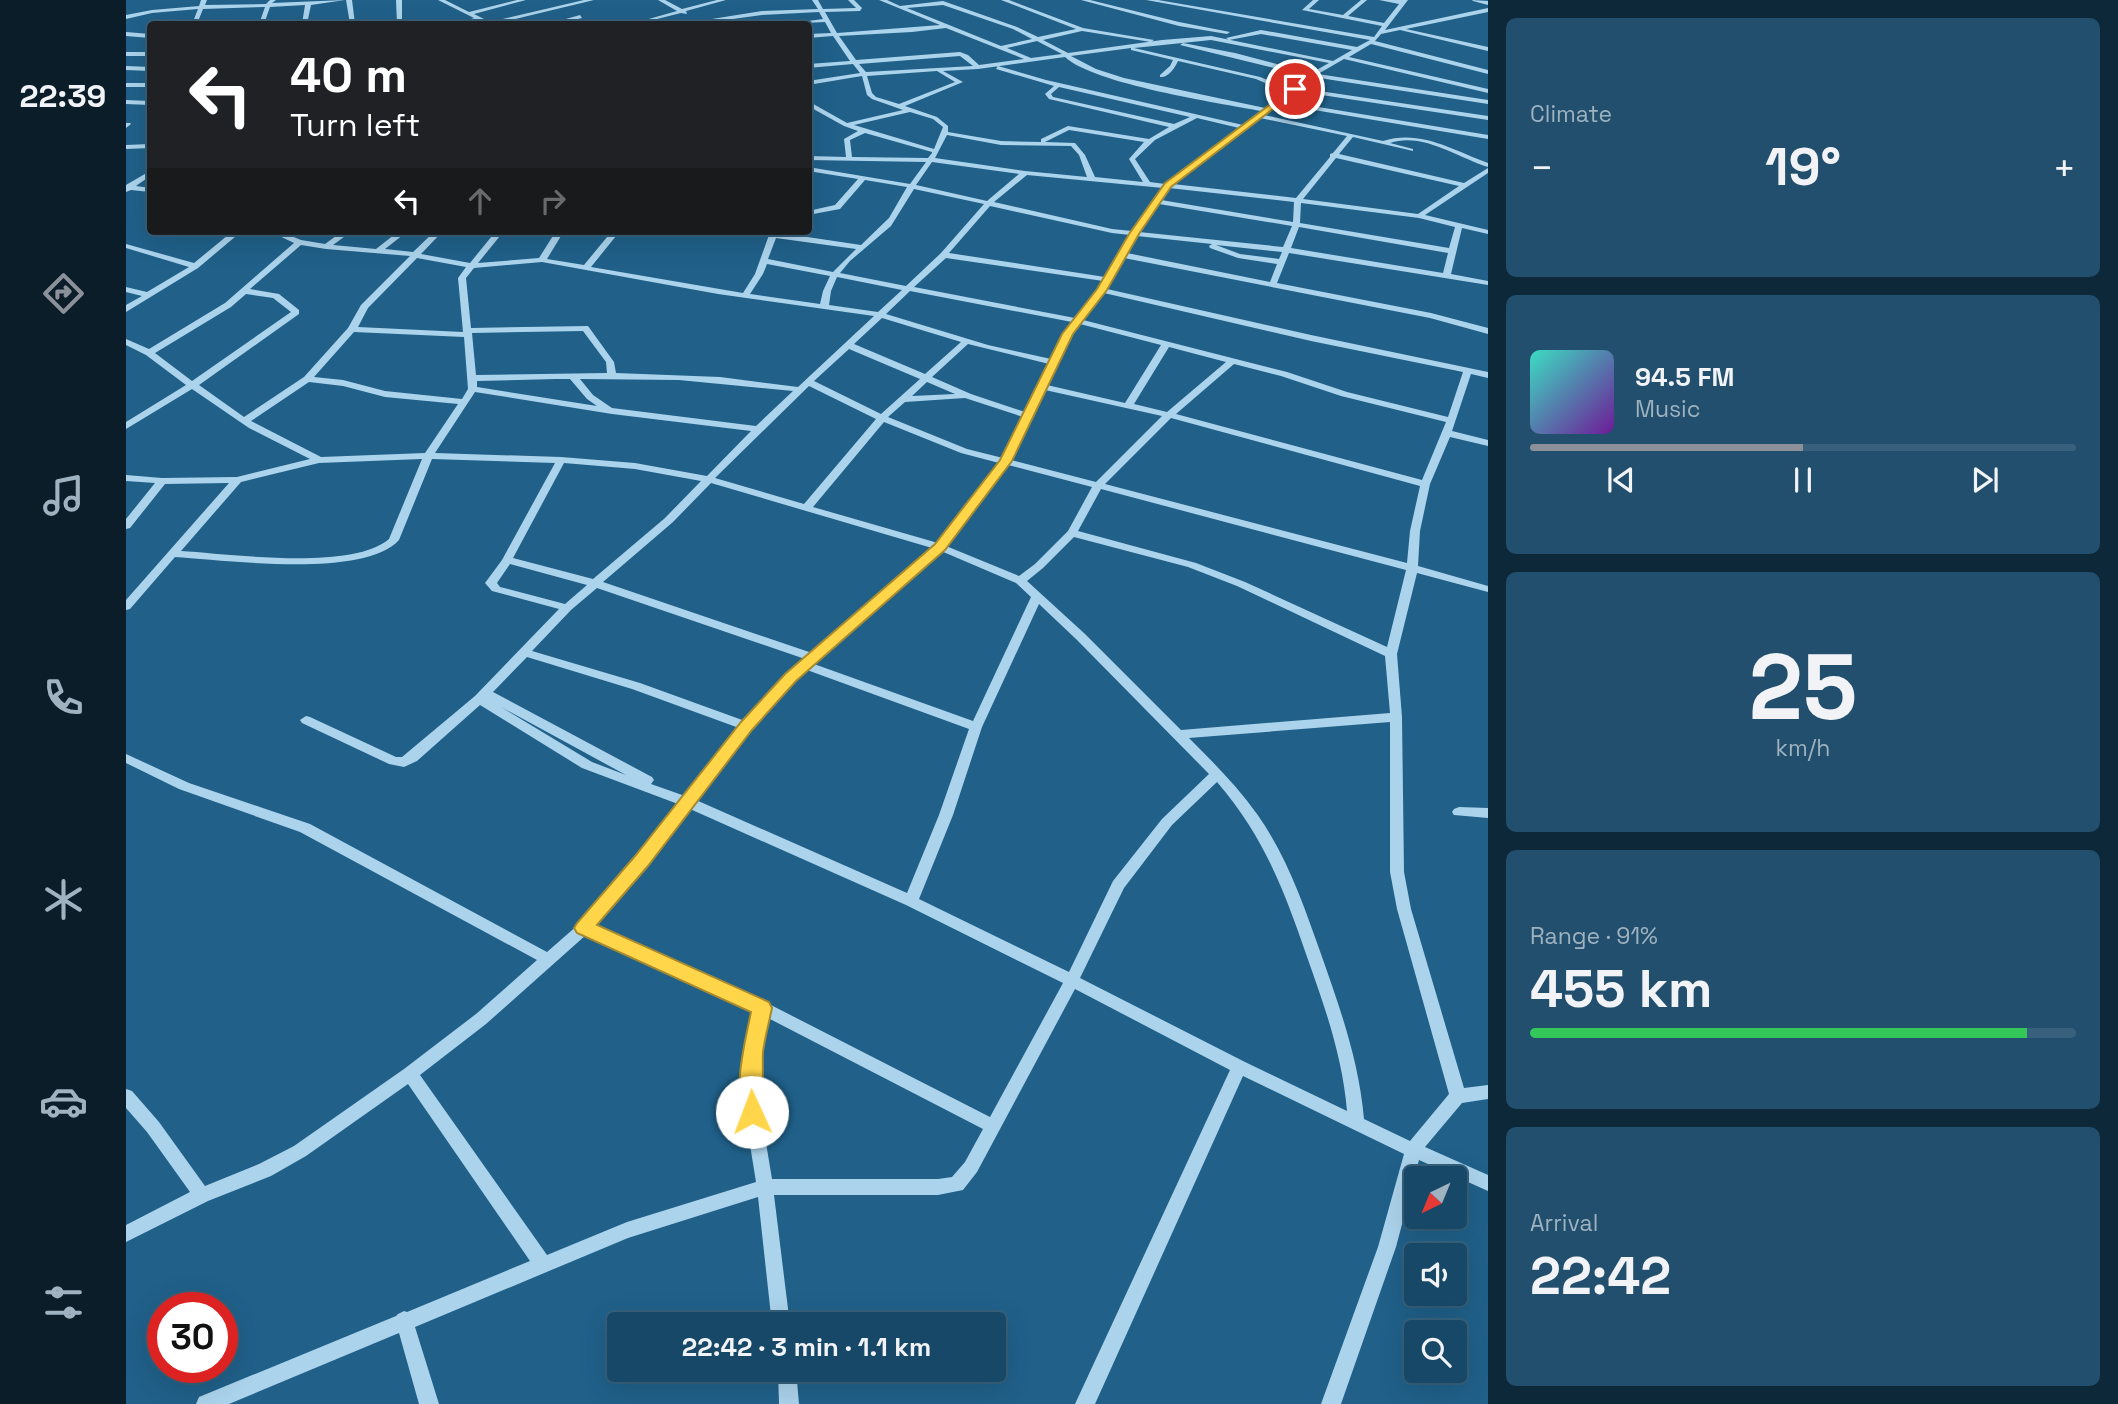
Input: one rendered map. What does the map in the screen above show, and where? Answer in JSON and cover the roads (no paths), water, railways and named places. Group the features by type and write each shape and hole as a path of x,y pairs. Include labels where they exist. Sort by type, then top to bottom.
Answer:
{"street":[{"path":"126,17 167,4 203,1 308,4 342,0"},
{"path":"349,0 352,21"},
{"path":"399,0 400,21"},
{"path":"443,1 455,0"},
{"path":"468,14 523,0"},
{"path":"556,0 572,5"},
{"path":"502,21 592,0"},
{"path":"579,21 592,0"},
{"path":"662,0 695,21"},
{"path":"644,21 723,0"},
{"path":"814,0 833,34 864,74 869,94 943,122 947,127 932,160 911,186 887,224 834,273 826,288 824,307"},
{"path":"883,0 1033,61"},
{"path":"1004,0 1082,29 1235,55 1311,75 1488,102"},
{"path":"1084,0 1179,24 1488,91"},
{"path":"1149,0 1488,49"},
{"path":"1316,0 1305,10 1343,18 1488,72"},
{"path":"1343,18 1364,0"},
{"path":"1382,0 1405,2"},
{"path":"1475,0 1488,3"},
{"path":"196,21 203,1"},
{"path":"443,1 482,21"},
{"path":"263,21 272,2"},
{"path":"715,21 818,9 860,9 853,2"},
{"path":"853,2 864,2"},
{"path":"126,1234 202,1195 265,1170 300,1151 410,1074 481,1019 584,928 747,726 808,661 940,547 1006,461 1026,415 1043,387 1052,362 1068,334 1105,285 1134,234 1168,185 1311,75 1382,33 1405,2"},
{"path":"901,7 943,3 1041,39 1079,65 1129,81 1411,150"},
{"path":"305,21 308,4"},
{"path":"1382,33 1488,10"},
{"path":"563,21 580,17"},
{"path":"1228,35 1259,17"},
{"path":"470,21 478,19"},
{"path":"812,22 826,20"},
{"path":"812,36 908,32 947,26"},
{"path":"998,48 1082,29"},
{"path":"812,82 864,74 939,72 1161,42 1268,32 1359,49"},
{"path":"126,34 147,36"},
{"path":"126,45 140,35"},
{"path":"1126,48 1258,78 1293,91 1484,118 1471,135"},
{"path":"126,54 147,54"},
{"path":"812,65 852,60 960,54 978,67"},
{"path":"1162,76 1169,71 1177,58"},
{"path":"991,66 1058,85 1245,127"},
{"path":"126,68 147,69"},
{"path":"899,106 960,82 939,72"},
{"path":"126,85 147,85"},
{"path":"1058,85 1048,94 1051,98 1177,127"},
{"path":"126,102 147,103"},
{"path":"1276,102 1488,138"},
{"path":"812,106 846,125 934,151"},
{"path":"846,125 909,110"},
{"path":"1148,184 1132,159 1136,153 1151,141 1198,115"},
{"path":"1039,142 1068,128 1151,141"},
{"path":"1419,139 1431,128"},
{"path":"849,158 847,139 863,131"},
{"path":"945,133 1001,143 1075,145 1091,179"},
{"path":"1273,284 1289,250 1296,225 1298,200 1351,135"},
{"path":"1382,143 1395,137 1419,139 1488,165"},
{"path":"126,147 147,146"},
{"path":"1332,155 1465,185"},
{"path":"812,158 932,160 1024,173 1168,185 1419,216 1488,232"},
{"path":"812,170 911,186 1071,223 1134,234 1289,250 1488,283"},
{"path":"1419,216 1488,170"},
{"path":"306,720 394,761 404,762 412,758 482,696 567,608 669,520 758,429 944,255 989,203 1024,173"},
{"path":"127,188 147,175"},
{"path":"812,212 837,207 863,178"},
{"path":"127,188 147,190"},
{"path":"1156,201 1453,251"},
{"path":"1446,277 1459,225"},
{"path":"126,309 195,266 233,235"},
{"path":"282,235 299,242 327,247 418,255 471,266 542,260 745,296 882,315 966,342 1052,362"},
{"path":"327,247 343,235"},
{"path":"379,250 399,235"},
{"path":"244,421 307,379 352,329 364,307 436,235"},
{"path":"172,554 316,562 372,553 394,541 428,456 473,389 462,278 497,235"},
{"path":"542,260 558,235"},
{"path":"587,267 613,235"},
{"path":"745,296 765,261 772,235"},
{"path":"785,235 861,247"},
{"path":"1197,240 1238,256 1283,262"},
{"path":"149,353 192,329 245,290 299,242"},
{"path":"126,246 195,266"},
{"path":"944,255 1105,285 1311,338 1488,375"},
{"path":"1123,255 1431,316 1488,331"},
{"path":"765,261 1078,321 1232,361 1449,427 1488,443"},
{"path":"126,289 148,295"},
{"path":"126,426 193,385 296,312 276,296 245,290"},
{"path":"352,329 467,333 585,328 610,362 612,375"},
{"path":"126,342 149,353 244,421 319,460"},
{"path":"806,508 882,418 966,342"},
{"path":"1128,406 1166,344"},
{"path":"848,345 968,396 1026,415"},
{"path":"1020,580 1045,561 1072,533 1098,486 1169,415 1232,361"},
{"path":"1458,1096 1404,909 1396,872 1396,717 1391,654 1412,569 1415,531 1425,484 1449,427 1468,371"},
{"path":"572,375 590,397 612,411"},
{"path":"473,378 612,375 741,380 806,386 937,442 1098,486 1303,537 1488,589"},
{"path":"307,379 395,395 464,402"},
{"path":"1043,387 1169,415 1425,484"},
{"path":"473,389 612,411 758,429"},
{"path":"904,399 968,396"},
{"path":"126,478 162,481 237,480 319,460 428,456 561,460 635,466 707,479 940,547 1020,580 1217,774 1264,833 1284,870 1342,1035 1354,1088 1356,1122"},
{"path":"561,460 507,560 491,583 493,587 567,608"},
{"path":"126,607 237,480"},
{"path":"126,526 162,481"},
{"path":"1072,533 1192,565 1241,584 1391,654"},
{"path":"507,560 594,583 808,661 976,727"},
{"path":"911,901 946,816 976,727 1037,596"},
{"path":"524,652 636,686 747,726"},
{"path":"482,696 587,765 687,802 911,901 1072,980 1239,1067 1488,1183"},
{"path":"1179,735 1396,717"},
{"path":"126,758 184,786 305,828 548,959"},
{"path":"206,1404 627,1230 765,1187 938,1187 957,1184 971,1167 1072,980 1118,885 1167,822 1217,774"},
{"path":"1459,812 1488,813"},
{"path":"584,928 762,1008 992,1126"},
{"path":"762,1008 753,1051 750,1095 765,1187 779,1312"},
{"path":"1085,1404 1239,1067"},
{"path":"410,1074 542,1263"},
{"path":"1331,1404 1387,1247 1413,1150 1458,1096 1488,1093"},
{"path":"126,1096 153,1127 202,1195"},
{"path":"404,1320 429,1404"},
{"path":"788,1382 789,1404"}]}
